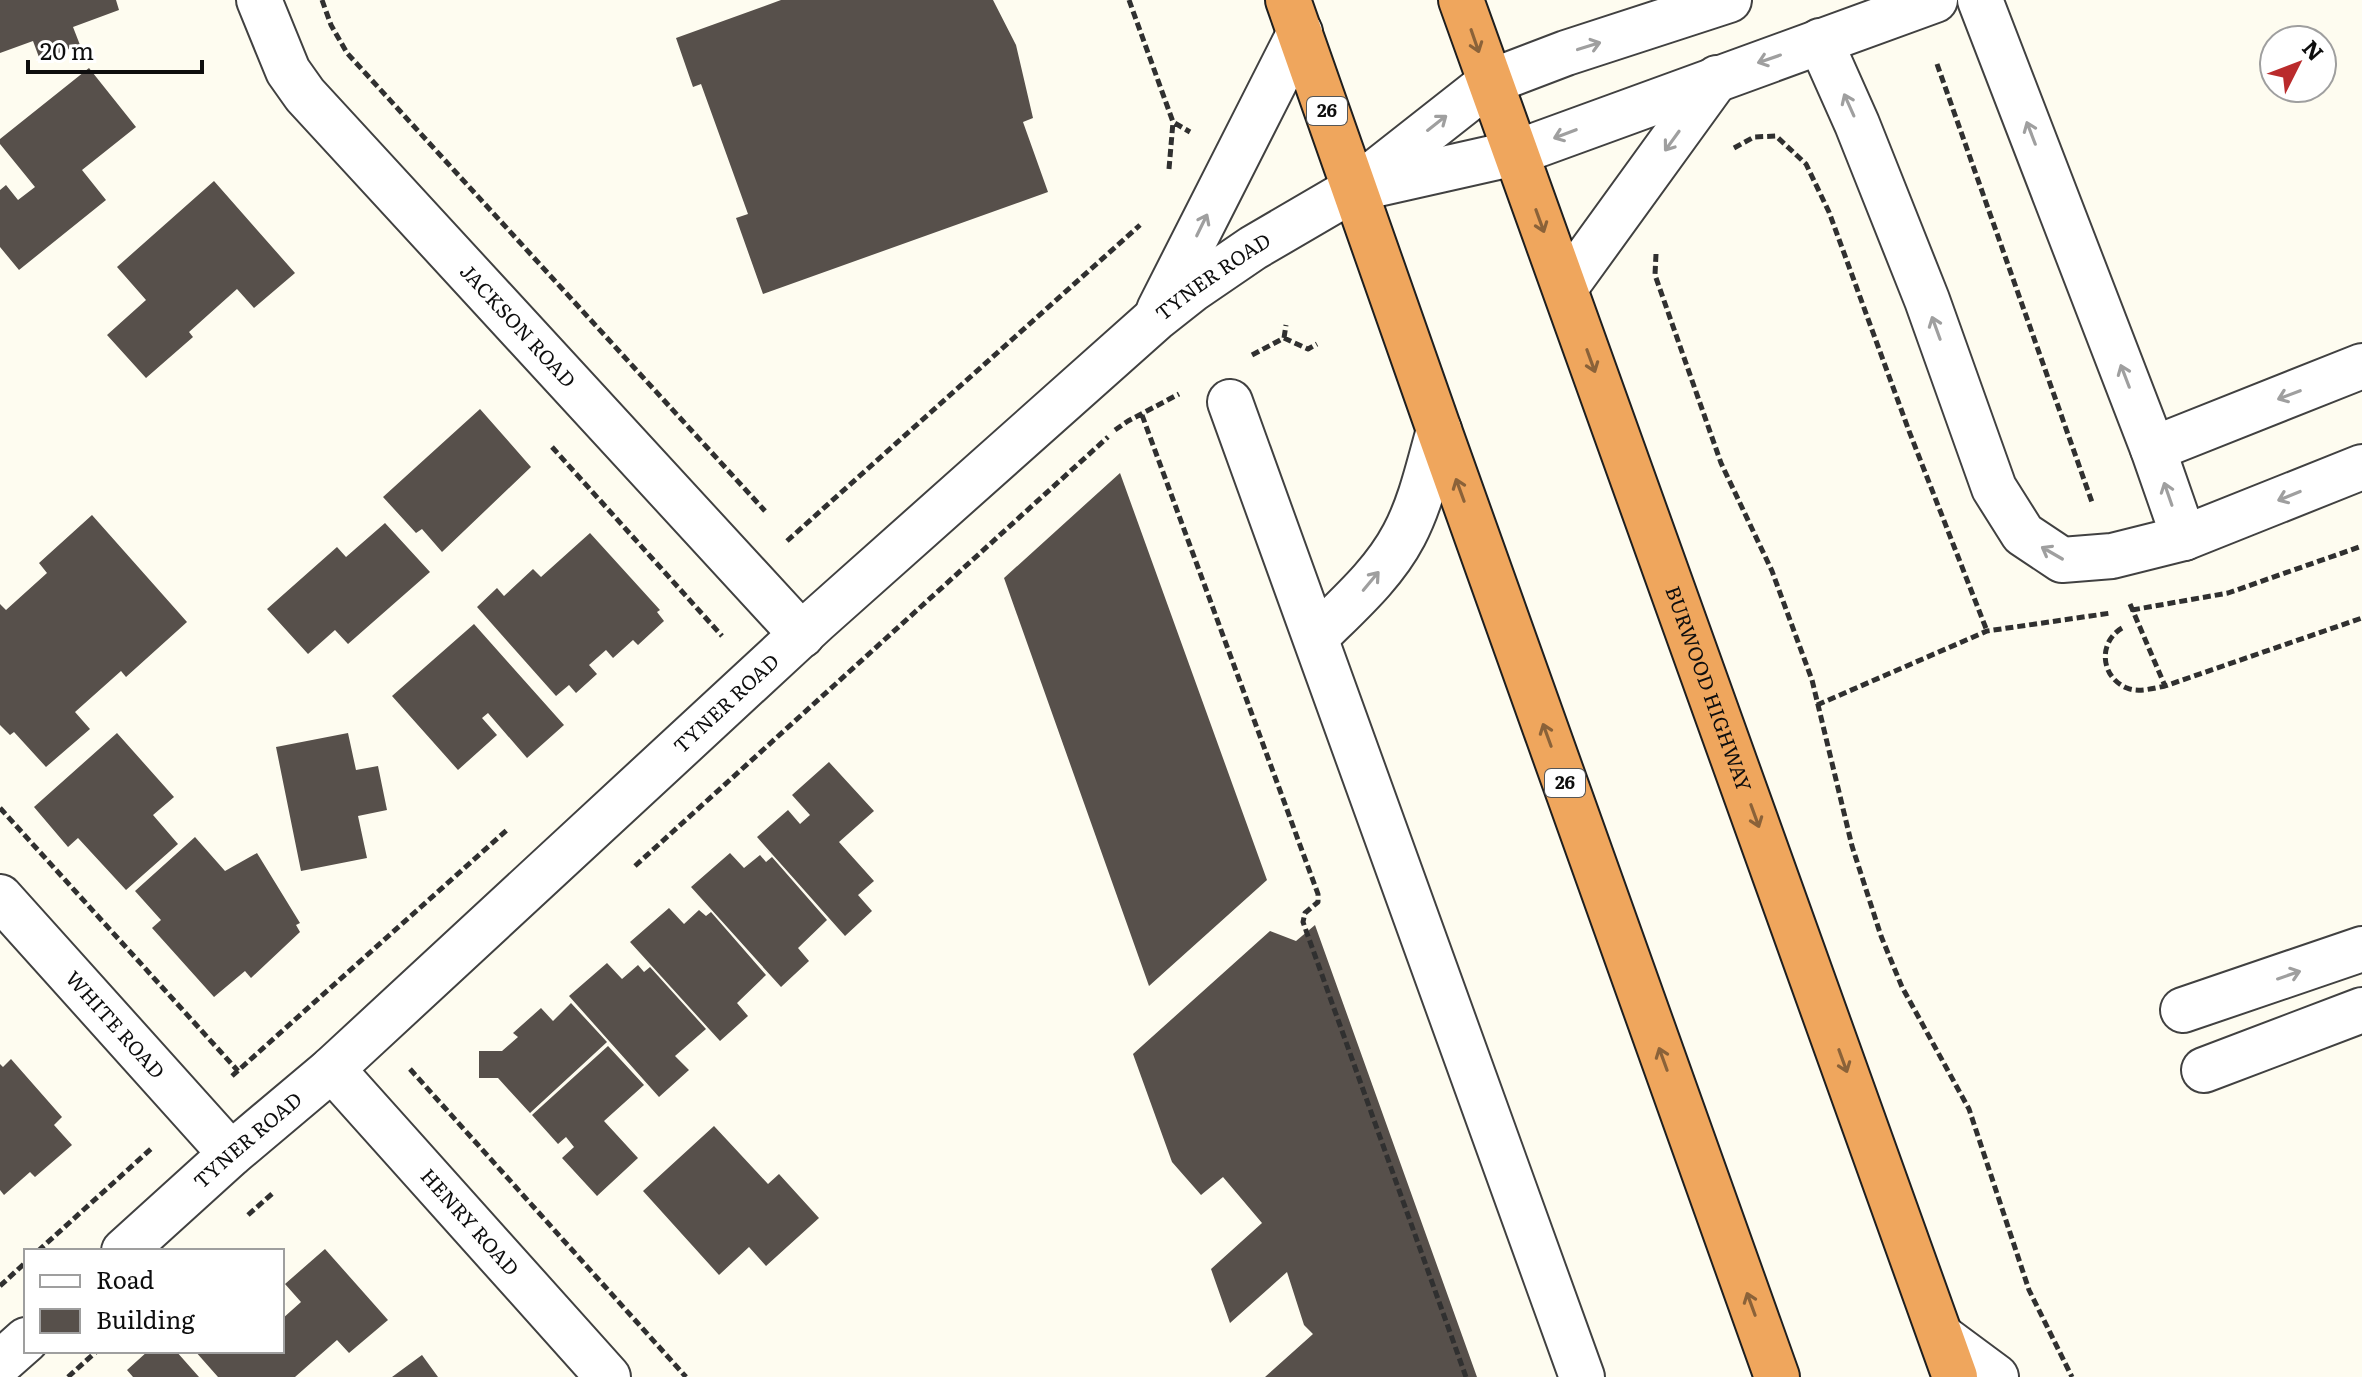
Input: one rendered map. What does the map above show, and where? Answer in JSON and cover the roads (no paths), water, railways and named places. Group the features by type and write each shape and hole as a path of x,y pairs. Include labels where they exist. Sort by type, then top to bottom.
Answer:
{"highway":[{"name":"BURWOOD HIGHWAY","path":"1461,0 1948,1357"},
{"name":"26","path":"1294,16 1777,1377"}],"street":[{"name":"JACKSON ROAD","path":"259,0 288,71 305,95 802,635"},
{"path":"1635,0 1674,20"},
{"name":"TYNER ROAD","path":"126,1249 231,1154 332,1069 802,635 1155,319 1193,289 1253,248 1354,189 1490,82 1566,53 1729,0"},
{"name":"TYNER ROAD","path":"1354,189 1515,153 1935,0"},
{"path":"1980,0 2153,449 2184,538"},
{"path":"1155,319 1294,16"},
{"path":"1820,41 1857,124 1927,300 1994,488 2023,534 2062,560 2112,556 2184,538 2362,467"},
{"path":"1565,288 1717,78"},
{"path":"2153,449 2362,366"},
{"path":"1230,402 1582,1377"},
{"path":"1316,637 1370,584 1393,554 1416,508 1439,430"},
{"name":"WHITE ROAD","path":"0,897 231,1154"},
{"path":"2199,1005 2362,949"},
{"path":"2220,1063 2362,1010"},
{"name":"HENRY ROAD","path":"332,1069 608,1377"},
{"path":"0,1363 24,1342"},
{"path":"1948,1357 1996,1377"}]}
